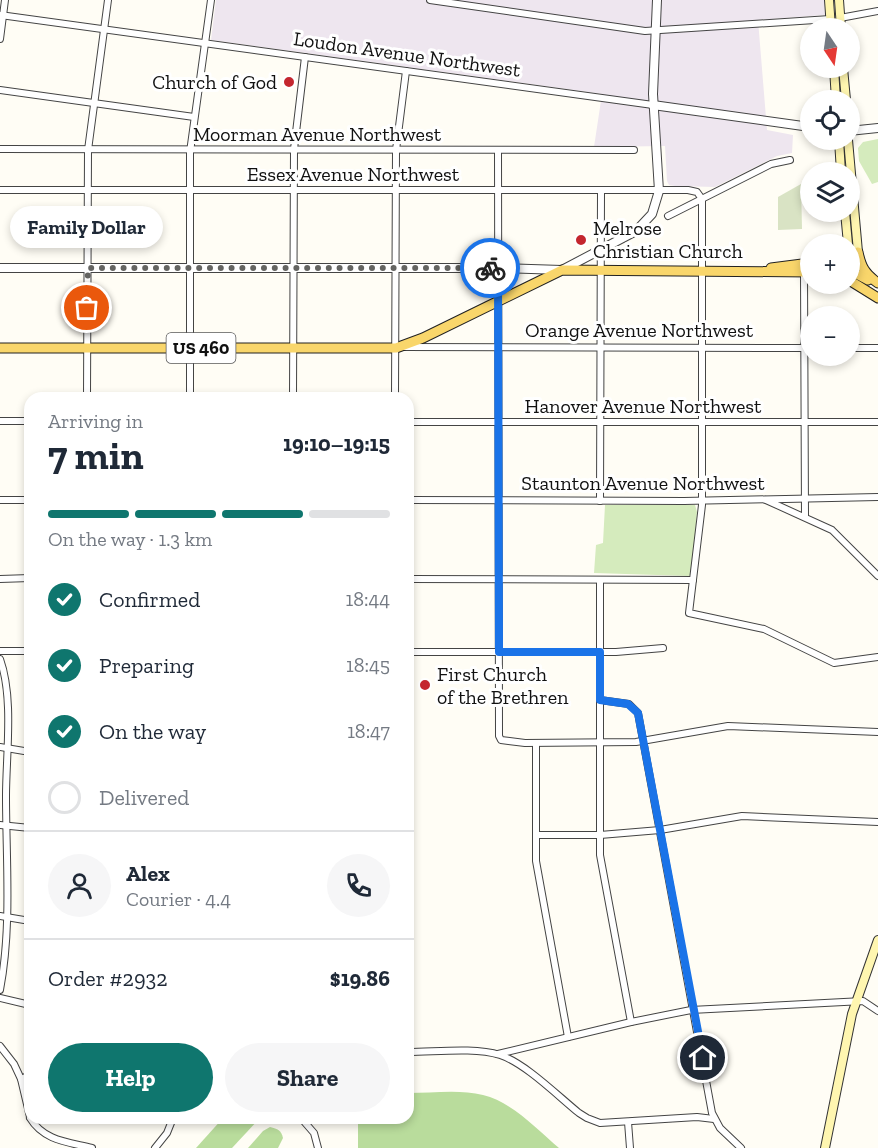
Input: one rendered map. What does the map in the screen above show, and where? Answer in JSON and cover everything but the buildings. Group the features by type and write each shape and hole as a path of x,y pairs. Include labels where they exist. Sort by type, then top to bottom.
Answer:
{"main road":[{"path":"829,0 835,18"},
{"path":"835,18 838,0"},
{"path":"849,150 856,234"},
{"path":"860,259 866,274 878,285"},
{"name":"US 460","path":"757,271 800,265"},
{"name":"US 460","path":"399,347 562,270 800,271"},
{"path":"860,277 878,285"},
{"path":"860,286 878,298"},
{"name":"Orange Avenue Northwest","path":"0,348 399,347"},
{"path":"825,1148 856,1002 878,940"}],"street":[{"path":"0,39 5,0"},
{"path":"87,392 88,150 108,0"},
{"path":"190,392 190,150 211,0"},
{"path":"430,0 656,31 800,21"},
{"path":"0,268 562,270 627,237 647,220 655,208 659,191 653,105 657,0"},
{"path":"835,18 878,11"},
{"name":"Loudon Avenue Northwest","path":"2,15 800,126"},
{"path":"293,392 294,149 305,57"},
{"path":"395,392 399,347 395,269 396,150 406,71"},
{"path":"0,90 194,117"},
{"path":"860,130 878,128"},
{"name":"Moorman Avenue Northwest","path":"0,149 634,150"},
{"path":"498,150 499,737 506,742 644,742 728,726 878,732"},
{"path":"668,216 771,164 790,160"},
{"name":"Essex Avenue Northwest","path":"0,190 694,190 700,194 702,199"},
{"path":"600,501 601,190"},
{"path":"702,199 701,501 689,613 764,629 834,663 878,657"},
{"name":"Orange Avenue Northwest","path":"399,347 800,348"},
{"path":"860,348 878,348"},
{"path":"805,516 803,422 806,366"},
{"path":"0,422 24,422"},
{"name":"Hanover Avenue Northwest","path":"414,422 878,422"},
{"name":"Staunton Avenue Northwest","path":"414,500 701,501 878,497"},
{"path":"763,499 832,530 878,576"},
{"path":"0,500 24,500"},
{"path":"0,579 24,578"},
{"path":"414,579 693,580"},
{"path":"600,580 600,855 631,1022"},
{"path":"414,652 632,652 663,648"},
{"path":"0,651 24,651"},
{"path":"0,659 7,685 3,825 3,916 6,949 0,990"},
{"path":"600,700 620,701 633,706 638,713 714,1119 741,1148"},
{"path":"536,743 536,861 568,1036"},
{"path":"4,747 24,751"},
{"path":"536,835 600,835 660,830 742,816 878,822"},
{"path":"3,825 24,827"},
{"path":"3,916 24,920"},
{"path":"0,998 24,1004"},
{"path":"414,1052 498,1054 568,1036 694,1010 865,1002 878,1011"},
{"path":"0,1046 14,1064 24,1092"},
{"path":"498,1054 519,1065 587,1118 600,1123 697,1117 714,1119"},
{"path":"628,1122 630,1148"},
{"path":"35,1124 49,1137 92,1148"},
{"path":"155,1148 167,1133 170,1124"},
{"path":"306,1124 314,1133 318,1148"}],"shaded area":[{"path":"216,0 824,0 825,15 758,20 767,130 793,135 792,153 777,156 715,187 669,185 665,146 594,147 602,94 211,40"}],"green space":[{"path":"878,139 878,182 872,184 859,161 858,150 863,142"},
{"path":"800,185 802,229 778,230 778,197"},
{"path":"605,505 695,505 697,512 692,572 689,576 594,573 596,545 603,543"},
{"path":"465,1092 483,1095 504,1104 524,1117 559,1148 358,1148 358,1124 414,1124 414,1093"},
{"path":"218,1124 254,1124 232,1148 196,1148"},
{"path":"270,1127 279,1130 282,1135 283,1138 278,1148 248,1148 263,1131"}],"way so far":[{"path":"87,308 88,268 490,268"}],"place":[{"name":"Church of God","path":"289,82"},
{"name":"Melrose Christian Church","path":"581,240"},
{"name":"Family Dollar","path":"87,308"},
{"name":"First Church of the Brethren","path":"425,685"}],"route":[{"path":"490,268 498,268 499,652 600,652 600,700 620,701 636,709 703,1058"}]}
